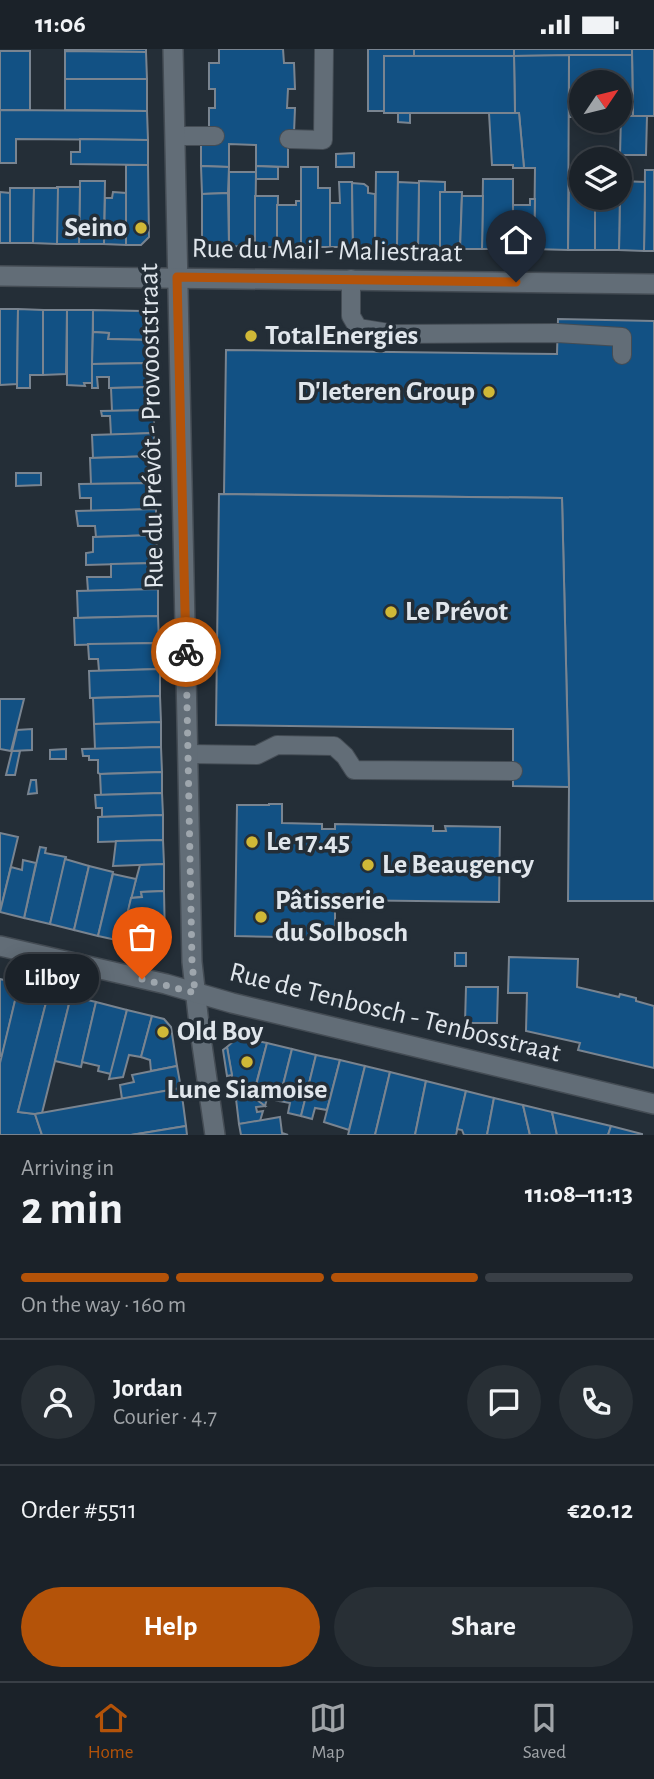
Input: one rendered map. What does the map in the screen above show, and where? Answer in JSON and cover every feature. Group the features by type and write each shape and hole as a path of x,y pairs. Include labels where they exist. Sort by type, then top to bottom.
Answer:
{"street":[{"name":"Rue du Prévôt - Provooststraat","path":"173,49 192,962 215,1135"},
{"name":"Rue du Mail - Maliestraat","path":"0,276 654,284"},
{"name":"Rue de Tenbosch - Tenbosstraat","path":"0,946 654,1104"}],"lane":[{"path":"289,139 323,140 324,49"},
{"path":"175,136 215,136"},
{"path":"351,279 351,316 358,328 395,334 557,333 622,337 622,355"},
{"path":"188,754 257,755 277,745 334,746 354,770 513,771"}],"building":[{"path":"146,49 146,52 65,51"},
{"path":"219,49 283,49 284,63 294,63 295,89 288,89 287,108 295,108 294,133 288,145 288,167 256,166 256,145 229,144 229,167 201,166 201,139 209,133 209,108 215,108 215,89 209,89 209,63 219,63"},
{"path":"368,49 414,49 414,56 384,56 384,111 368,111"},
{"path":"414,49 514,49 514,56 414,56"},
{"path":"514,49 632,49 632,55 514,56"},
{"path":"632,49 654,49 654,116 633,116"},
{"path":"0,51 30,51 30,110 0,110"},
{"path":"65,51 146,52 147,79 65,79"},
{"path":"569,55 568,250 534,249 535,168 524,168 519,113 515,113 514,56"},
{"path":"569,55 632,55 633,116 632,70 569,70"},
{"path":"384,56 514,56 515,113 384,113"},
{"path":"65,79 147,79 147,111 65,110"},
{"path":"0,110 147,111 148,140 16,139 16,163 0,163"},
{"path":"398,113 410,113 410,123 398,122"},
{"path":"489,113 519,113 524,168 492,165"},
{"path":"632,116 647,116 646,155 632,155 632,147 620,147 621,133 632,133"},
{"path":"80,139 148,140 148,165 71,164 71,152 80,152"},
{"path":"354,153 354,167 336,167 336,154"},
{"path":"126,165 148,165 149,237 141,245 126,245"},
{"path":"201,166 229,167 228,193 202,194"},
{"path":"256,166 278,167 278,179 256,179"},
{"path":"301,167 318,167 318,188 330,188 330,247 301,247"},
{"path":"645,170 654,170 654,251 644,251"},
{"path":"229,172 256,172 255,247 229,246"},
{"path":"376,172 398,172 397,248 375,248"},
{"path":"483,179 513,179 513,249 482,249"},
{"path":"80,181 105,181 104,244 79,244"},
{"path":"419,181 445,182 445,192 440,192 440,248 418,248"},
{"path":"632,181 645,182 644,251 619,250 620,210 632,210"},
{"path":"339,182 352,182 353,247 330,247 330,203 340,203"},
{"path":"398,182 419,183 418,248 397,248"},
{"path":"352,183 364,184 368,187 368,193 375,194 375,248 353,247"},
{"path":"569,184 569,210 595,210 595,250 568,250"},
{"path":"57,187 80,187 79,244 57,244"},
{"path":"10,188 34,188 33,243 10,243"},
{"path":"34,188 58,188 57,244 33,243"},
{"path":"0,192 10,193 10,243 0,243"},
{"path":"113,192 126,193 126,245 104,244 105,198 112,198"},
{"path":"440,192 462,192 460,249 440,248"},
{"path":"228,193 229,246 211,246 202,239 202,194"},
{"path":"255,196 278,196 277,247 255,247"},
{"path":"462,196 483,196 482,249 460,249"},
{"path":"530,199 535,199 534,249 513,249 513,205 530,205"},
{"path":"296,201 301,201 301,247 277,247 277,205 296,205"},
{"path":"595,210 620,210 619,250 595,250"},
{"path":"0,309 18,309 17,384 0,385"},
{"path":"18,309 43,310 43,375 30,375 30,388 17,388"},
{"path":"43,310 67,310 66,374 43,375"},
{"path":"67,310 93,310 92,383 84,383 85,386 67,385"},
{"path":"93,310 143,311 152,320 152,340 108,339 109,333 93,332"},
{"path":"558,319 654,321 654,901 568,901 569,787 562,498 224,494 226,350 557,354"},
{"path":"93,332 109,333 108,339 152,340 153,363 92,364"},
{"path":"153,363 154,387 109,388 109,377 97,377 98,388 92,388 92,364"},
{"path":"154,387 154,410 112,411 111,388"},
{"path":"154,410 154,433 111,435 110,416 102,416 101,411"},
{"path":"154,433 155,456 93,458 92,435"},
{"path":"155,456 156,483 91,484 90,458"},
{"path":"16,473 41,473 41,485 16,486"},
{"path":"156,483 156,509 91,511 91,498 80,498 79,484"},
{"name":"Le Prévot","path":"219,494 562,498 569,787 513,786 513,729 216,725"},
{"path":"156,509 156,535 96,537 95,526 78,526 76,511"},
{"path":"156,535 157,563 86,565 86,553 93,552 93,537"},
{"path":"157,563 158,589 88,591 87,577 111,577 111,564"},
{"path":"158,589 158,616 78,618 77,591"},
{"path":"158,616 159,643 75,645 74,618"},
{"path":"159,643 160,669 99,671 98,659 89,659 88,644"},
{"path":"160,669 160,696 90,698 89,671"},
{"path":"160,696 161,722 94,724 93,698"},
{"path":"0,699 24,699 11,751 0,749"},
{"path":"161,722 161,747 95,749 94,724"},
{"path":"32,729 32,750 12,751 17,730"},
{"path":"161,747 162,772 100,774 98,760 89,760 89,756 83,756 82,749"},
{"path":"66,749 66,759 50,759 50,750"},
{"path":"12,751 20,751 15,775 6,775"},
{"path":"162,772 162,793 101,795 100,774"},
{"path":"31,780 36,780 37,793 28,794"},
{"path":"162,793 163,815 102,817 102,808 96,808 95,795"},
{"name":"Le Beaugency","path":"282,804 282,823 322,824 322,829 335,829 335,824 433,826 433,831 446,831 445,826 500,827 499,902 335,900 335,938 235,936 237,805"},
{"path":"163,815 163,840 98,842 98,817"},
{"path":"0,833 18,837 0,912"},
{"path":"163,840 164,864 113,866 116,841"},
{"path":"40,847 46,848 45,853 66,857 50,924 24,918"},
{"path":"65,859 89,866 74,930 50,924"},
{"path":"23,860 36,863 24,918 0,912 11,867 22,870"},
{"path":"164,864 164,891 141,892 142,897 131,898 140,865"},
{"path":"89,866 113,872 98,936 74,930"},
{"path":"113,874 136,879 121,941 98,936"},
{"path":"164,891 165,943 156,950 121,941 131,898 142,897 141,892"},
{"path":"455,953 466,953 466,966 455,966"},
{"path":"509,957 578,959 577,987 619,997 620,994 654,1006 654,1068 578,1050 580,1043 526,1031 527,993 508,993"},
{"path":"0,979 19,984 2,1056 0,1056"},
{"path":"19,984 49,991 18,1112 35,1114 42,1135 0,1135 0,1063"},
{"path":"466,987 498,987 497,1023 465,1023"},
{"path":"49,991 71,996 42,1113 18,1112"},
{"path":"71,996 96,1002 81,1067 55,1061"},
{"path":"96,1002 127,1010 111,1074 98,1071 99,1066 82,1062"},
{"path":"127,1010 152,1016 141,1057 129,1055 123,1077 109,1079"},
{"path":"152,1016 164,1019 171,1027 177,1066 151,1071 150,1060 141,1057"},
{"path":"238,1037 267,1043 255,1088 234,1089 227,1047"},
{"path":"267,1043 292,1049 279,1101 267,1098 265,1106 253,1097"},
{"path":"227,1047 232,1075 227,1076 223,1050"},
{"path":"292,1049 316,1055 301,1116 288,1113 290,1103 279,1101"},
{"path":"316,1055 340,1060 327,1110 315,1108 312,1119 301,1116"},
{"path":"340,1060 365,1066 349,1130 324,1122"},
{"path":"177,1066 181,1088 122,1099 120,1085 134,1082 132,1075"},
{"path":"365,1066 390,1072 375,1135 348,1135"},
{"path":"390,1072 426,1081 415,1135 375,1135"},
{"path":"426,1081 466,1091 456,1135 415,1135"},
{"path":"181,1088 186,1126 131,1135 42,1135 35,1114"},
{"path":"466,1091 494,1098 487,1135 464,1135 462,1130 457,1129"},
{"path":"253,1097 265,1106 256,1107 257,1112 263,1111 260,1121 239,1124 236,1099"},
{"path":"494,1098 523,1105 530,1135 487,1135"},
{"path":"523,1105 552,1112 557,1135 530,1135"},
{"path":"552,1112 611,1126 608,1135 557,1135"},
{"path":"280,1117 282,1133 288,1135 241,1135 239,1124"},
{"path":"186,1126 187,1135 131,1135"},
{"path":"611,1126 642,1134 642,1135 608,1135"}],"way so far":[{"path":"142,979 195,993 192,962 186,652"}],"place":[{"name":"Seino","path":"141,228"},
{"name":"TotalEnergies","path":"251,336"},
{"name":"D'Ieteren Group","path":"489,392"},
{"name":"Le Prévot","path":"391,612"},
{"name":"Le 17.45","path":"252,842"},
{"name":"Le Beaugency","path":"368,865"},
{"name":"Pâtisserie du Solbosch","path":"261,917"},
{"name":"Lilboy","path":"142,979"},
{"name":"Old Boy","path":"163,1032"},
{"name":"Lune Siamoise","path":"247,1062"}],"route":[{"path":"186,652 177,277 516,282"}]}
